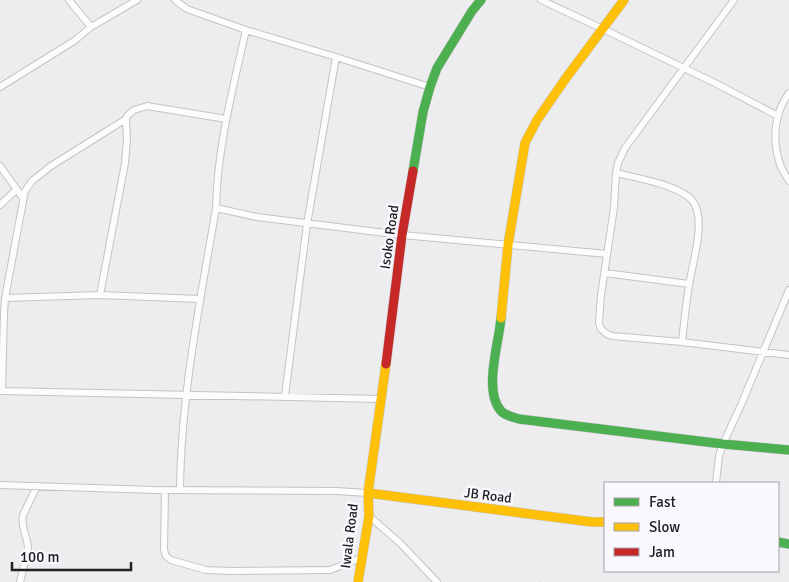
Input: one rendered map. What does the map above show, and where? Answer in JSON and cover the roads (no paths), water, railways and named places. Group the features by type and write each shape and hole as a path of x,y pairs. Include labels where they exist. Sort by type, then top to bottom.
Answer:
{"street":[{"path":"69,0 91,27"},
{"path":"1,84 137,0"},
{"path":"175,0 188,9 246,30 336,56 430,87"},
{"name":"Isoko Road","path":"368,493 402,235 423,112 437,68 480,0"},
{"path":"541,0 603,28 778,116"},
{"path":"624,0 566,78 527,138 522,152 508,245 500,331 493,371 492,387 494,399 501,411 508,416 537,422 789,450"},
{"path":"734,0 625,148 618,163 599,323 600,330 618,337 682,342 789,355"},
{"path":"180,490 180,456 185,395 216,208 216,189 226,119 246,30"},
{"path":"284,396 306,224 336,56"},
{"path":"789,93 784,99 776,121 775,144 780,166 789,181"},
{"path":"226,119 147,106 134,110 126,119 52,166 32,181 25,191 23,198 3,299 1,391 381,399"},
{"path":"100,295 125,163 127,148 126,119"},
{"path":"0,166 23,198"},
{"path":"616,173 666,186 694,201 698,214 698,240 689,284 682,342"},
{"path":"0,205 16,190"},
{"path":"216,208 257,217 306,224 607,254"},
{"path":"605,272 689,284"},
{"path":"716,482 719,456 723,444 789,290"},
{"path":"3,299 100,295 200,300"},
{"path":"0,485 368,493"},
{"path":"20,582 28,549 22,520 37,486"},
{"path":"165,490 164,550 170,560 206,570 330,570 362,558"},
{"name":"Iwala Road","path":"358,582 369,516 368,493"},
{"name":"JB Road","path":"368,493 604,522"},
{"path":"369,516 401,544 437,582"}]}
